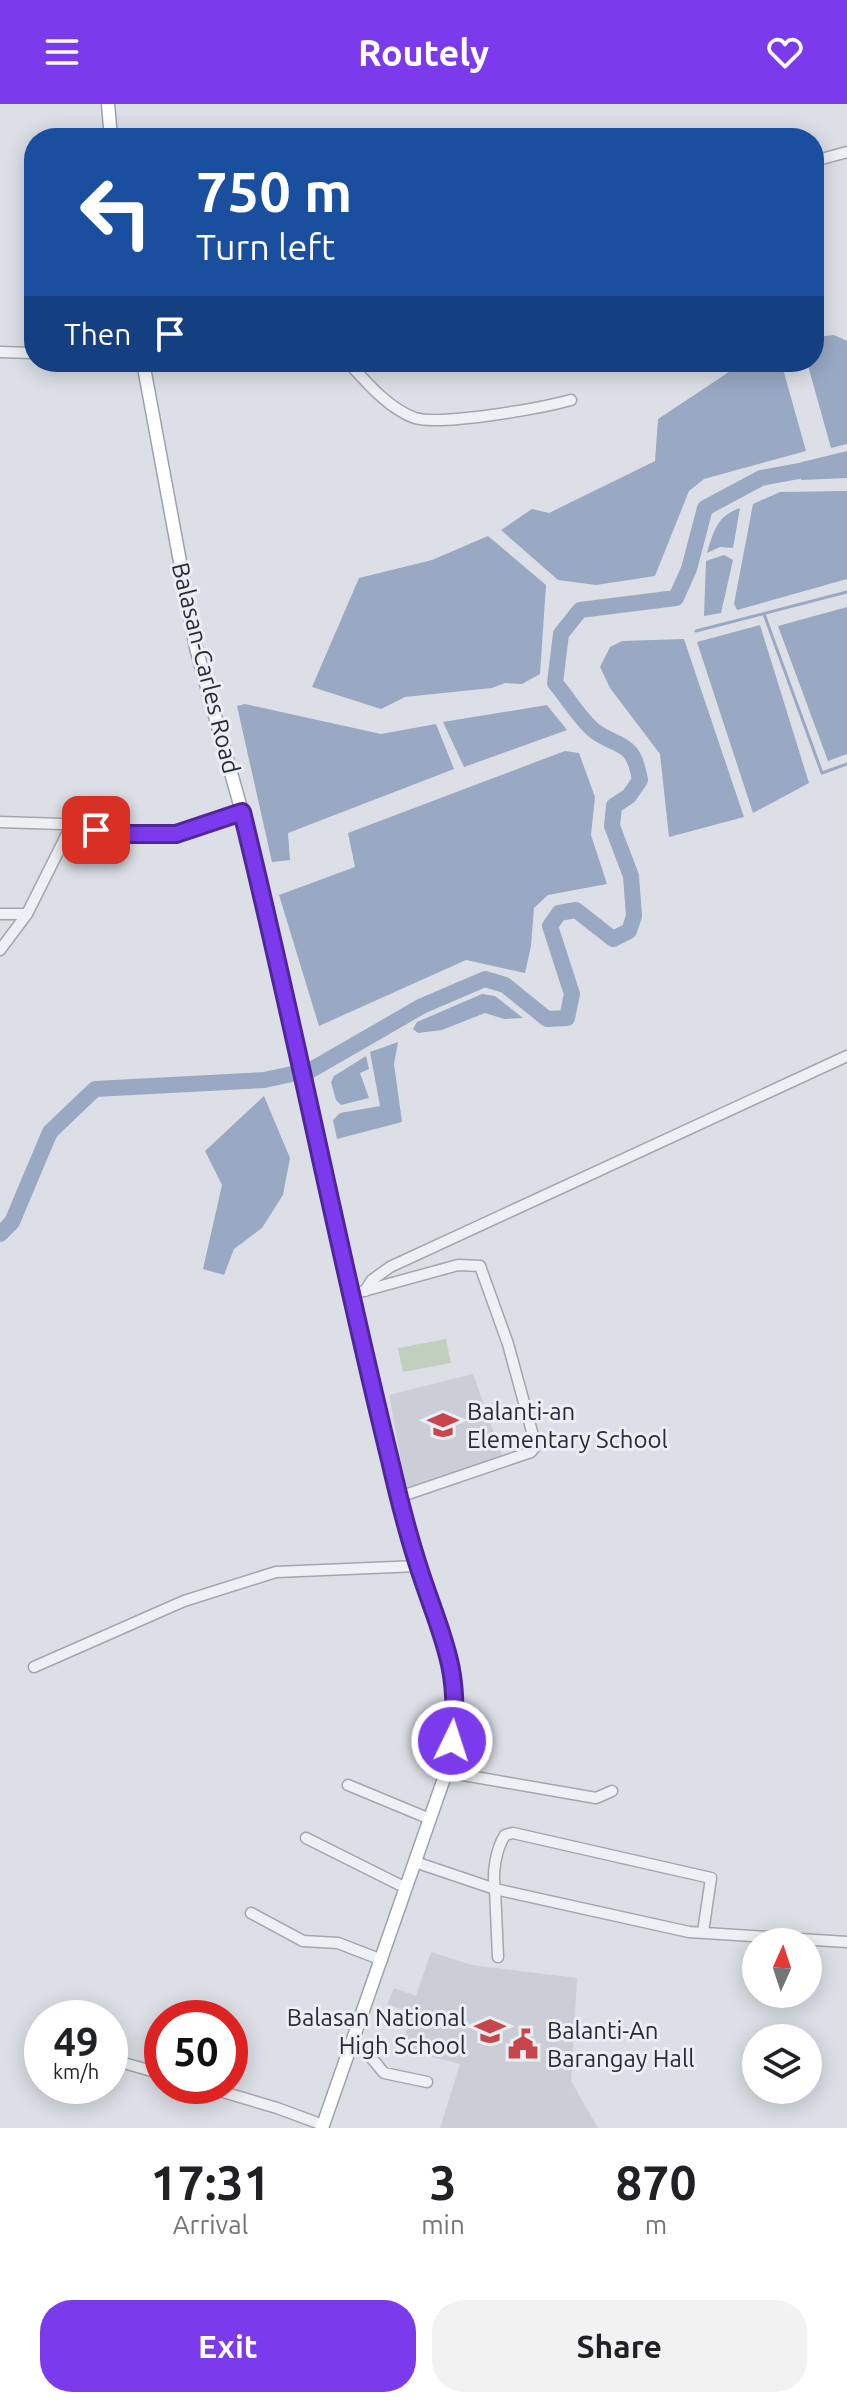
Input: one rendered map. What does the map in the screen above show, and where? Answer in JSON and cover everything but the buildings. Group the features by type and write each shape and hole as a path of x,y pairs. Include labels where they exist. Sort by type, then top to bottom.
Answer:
{"main road":[{"path":"108,104 110,128"},
{"name":"Balasan-Carles Road","path":"145,372 196,648 242,812 298,1052 349,1295 418,1566 453,1671 455,1718 446,1772 322,2126"}],"street":[{"path":"824,158 847,152"},
{"path":"0,352 24,353"},
{"path":"358,372 379,394 415,418 492,414 571,400"},
{"path":"0,822 71,826 121,834 176,834 242,812"},
{"path":"0,950 27,914 71,826"},
{"path":"0,914 27,914"},
{"path":"365,1291 372,1280 390,1267 847,1056"},
{"path":"349,1295 458,1265 480,1266 508,1344 535,1447 531,1452 399,1497"},
{"path":"34,1667 184,1601 276,1572 418,1566"},
{"path":"446,1772 596,1798 612,1791"},
{"path":"348,1785 430,1819"},
{"path":"498,1957 493,1878 501,1841 505,1835 513,1833 711,1878 703,1932"},
{"path":"306,1838 406,1888"},
{"path":"415,1862 495,1889 586,1911 703,1932 847,1942"},
{"path":"251,1913 303,1941 338,1943 382,1960"},
{"path":"352,2044 369,2055 384,2073 427,2082"},
{"path":"248,2099 322,2126"}],"shaded area":[{"name":"Balanti-an Elementary School","path":"473,1374 502,1455 406,1487 389,1395"},
{"name":"Balasan National High School","path":"431,1952 472,1965 577,1978 571,2081 598,2128 440,2128 460,2064 401,2049 412,2013 387,2004 394,1988 416,1996"}],"green space":[{"path":"446,1339 451,1363 403,1372 398,1348"}],"water":[{"path":"834,335 847,341 847,444 831,448 810,372 824,372 824,336"},
{"path":"729,372 784,372 806,451 704,479 689,491 655,576 596,585 558,580 501,530 532,509 549,513 655,461 658,419"},
{"path":"847,451 847,478 801,480 802,462"},
{"path":"847,491 847,579 737,610 734,604 753,504 780,492"},
{"path":"740,508 733,548 720,547 707,553 721,520"},
{"path":"488,536 546,585 540,674 522,684 505,683 492,688 405,697 381,709 312,687 359,578 432,560"},
{"path":"724,555 733,560 721,613 704,616 706,561"},
{"path":"847,607 847,754 828,761 778,626"},
{"path":"760,625 809,783 753,813 697,642"},
{"path":"684,639 744,817 669,837 660,754 610,688 600,667 610,647 622,641"},
{"path":"245,704 381,734 436,724 454,769 288,833 290,860 272,862 237,706"},
{"path":"547,705 567,730 464,767 443,722"},
{"path":"565,751 579,753 595,797 591,835 607,884 548,895 534,908 525,973 466,960 319,1026 279,895 355,867 348,833"},
{"path":"482,994 495,996 523,1018 504,1019 485,1013 442,1030 418,1033 413,1029 417,1022"},
{"path":"398,1042 394,1064 402,1122 337,1139 333,1120 340,1113 380,1106 370,1052"},
{"path":"366,1056 369,1069 360,1073 369,1098 341,1105 336,1100 331,1082 334,1076"},
{"path":"264,1096 290,1158 283,1195 262,1228 234,1249 224,1275 203,1269 222,1185 205,1151"}],"waterway":[{"path":"0,1234 12,1222 50,1132 95,1089 264,1080 311,1070 422,1006 485,979 505,985 547,1019 567,1018 572,994 550,926 559,913 576,910 613,939 629,931 634,916 631,876 612,826 614,806 629,796 640,780 630,752 590,727 555,683 561,634 580,610 676,598 689,569 705,508 761,478 847,462"},
{"path":"696,631 847,592"},
{"path":"764,614 822,773 847,764"}],"place":[{"name":"Balanti-an Elementary School","path":"443,1425"},
{"name":"Balasan National High School","path":"490,2031"},
{"name":"Balanti-An Barangay Hall","path":"523,2044"}],"route":[{"path":"96,830 121,834 176,834 242,812 305,1084 349,1295 418,1566 453,1671 455,1718 452,1741"}]}
